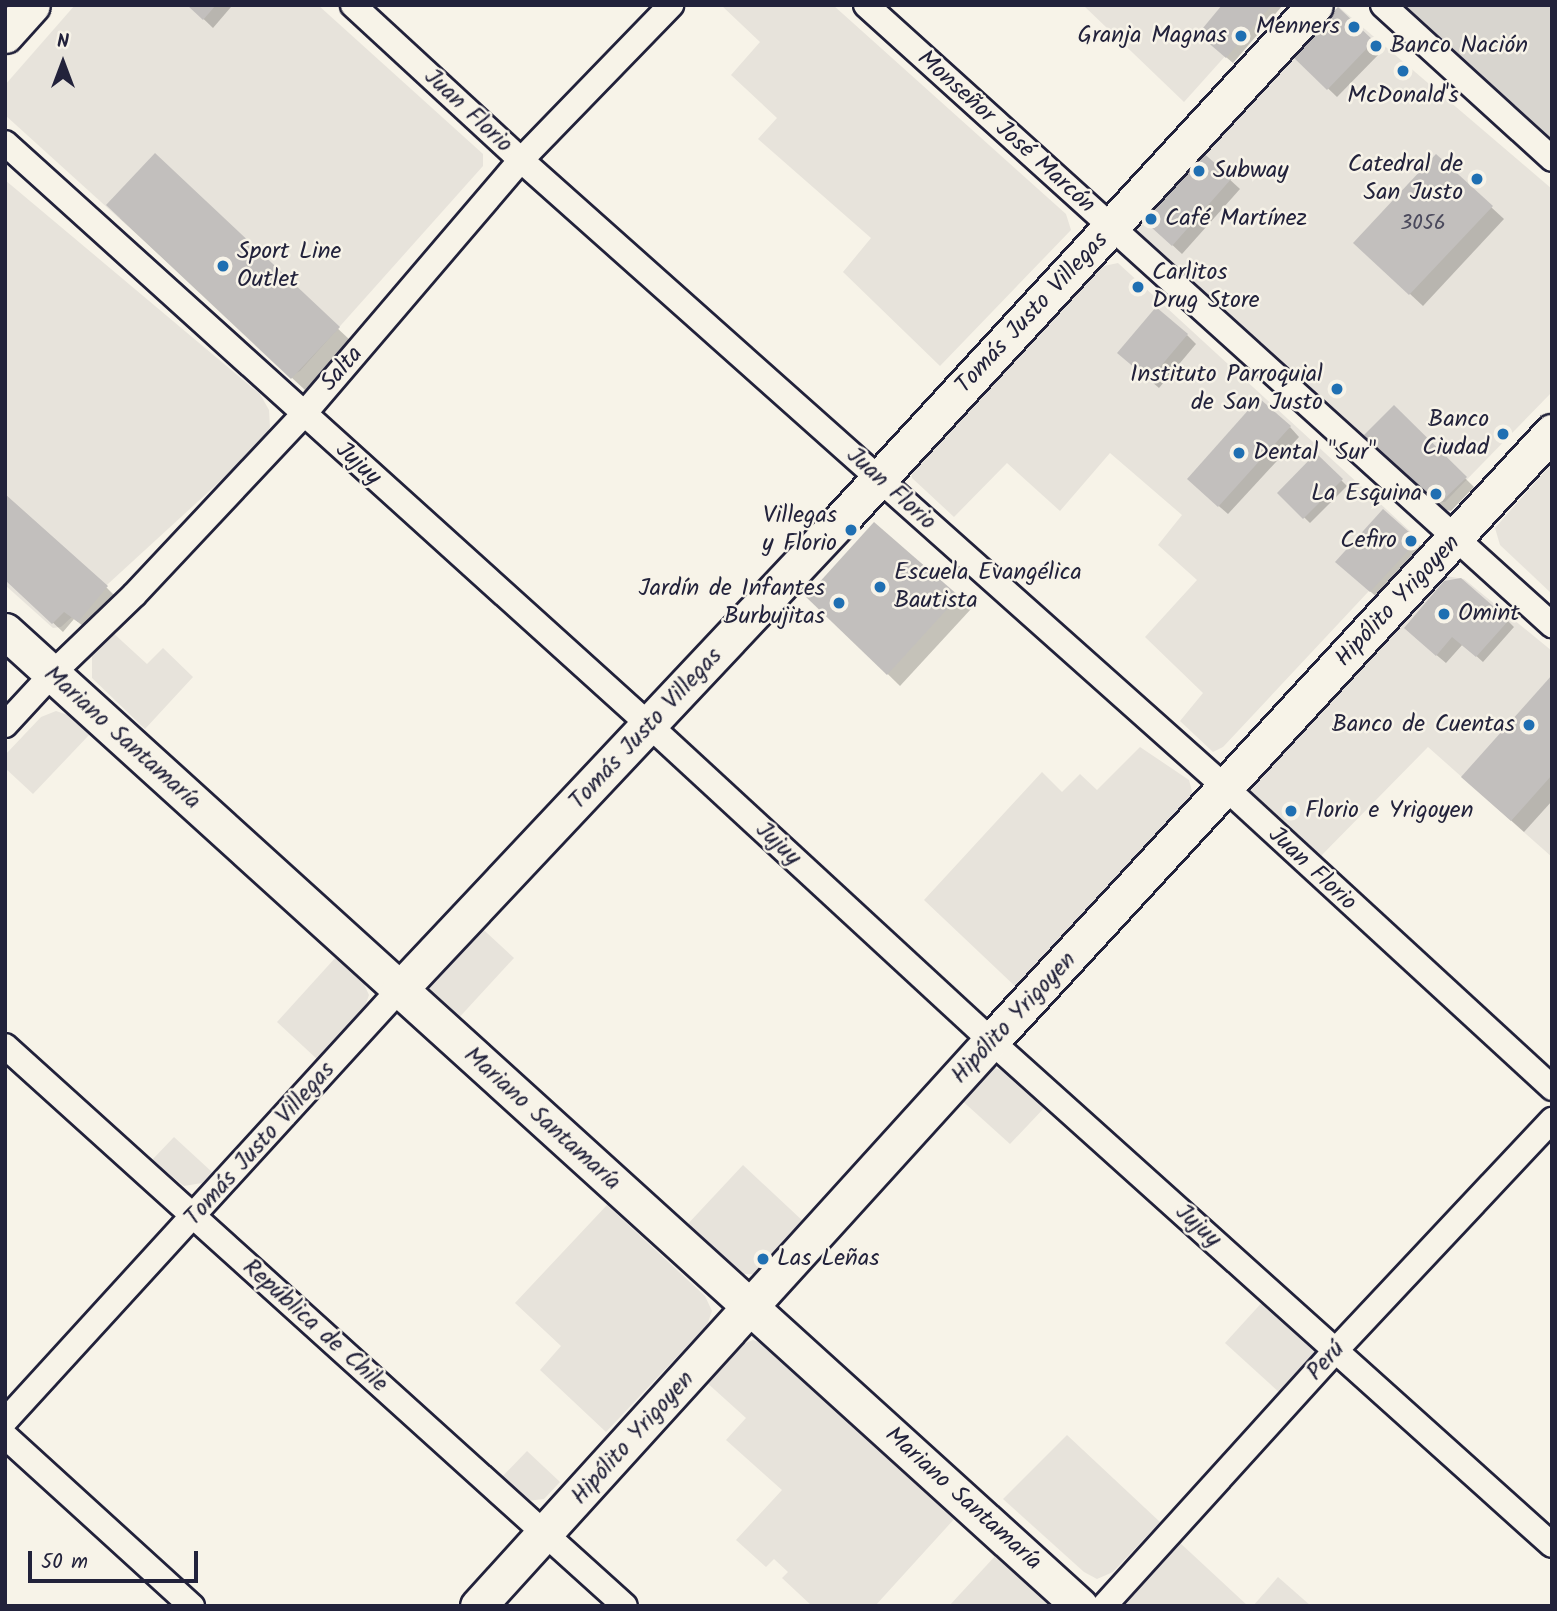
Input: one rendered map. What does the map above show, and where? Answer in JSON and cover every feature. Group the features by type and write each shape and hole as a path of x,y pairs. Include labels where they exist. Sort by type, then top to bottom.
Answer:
{"street":[{"path":"5,35 32,5"},
{"name":"Juan Florio","path":"353,5 522,160 1226,788 1552,1088"},
{"name":"Salta","path":"5,725 52,674 134,595 303,415 522,160 671,5"},
{"name":"Monseñor José Marcón","path":"866,5 1552,625"},
{"name":"Tomás Justo Villegas","path":"5,1421 194,1217 398,990 649,726 1112,228 1315,5"},
{"path":"1383,5 1552,159"},
{"name":"Jujuy","path":"5,144 649,726 991,1041 1552,1545"},
{"name":"Hipólito Yrigoyen","path":"478,1606 991,1041 1552,432"},
{"name":"Mariano Santamaría","path":"5,631 1080,1606"},
{"name":"República de Chile","path":"5,1046 625,1606"},
{"name":"Perú","path":"1104,1606 1336,1350 1552,1120"},
{"path":"5,1436 192,1606"}],"shaded area":[{"path":"75,5 318,5 483,154 483,166 300,371 292,375 5,115 5,85"},
{"path":"721,5 833,5 1066,214 1071,230 940,366 843,272 871,238 758,139 777,118 731,75 760,42"},
{"path":"1083,5 1271,5 1184,102"},
{"path":"1396,5 1552,5 1552,146"},
{"path":"1339,7 1552,189 1552,392 1445,502 1433,503 1140,237 1136,226"},
{"path":"5,180 260,394 269,410 270,427 264,441 61,627 53,628 5,585"},
{"path":"1118,263 1411,532 1412,545 1223,747 1213,752 1180,721 1203,693 1145,637 1197,580 1158,545 1182,515 1110,453 1060,511 1007,463 954,517 912,478 911,469 1099,267"},
{"path":"1552,463 1552,594 1500,545 1495,528"},
{"path":"1446,576 1464,579 1552,651 1552,857 1428,747 1317,860 1246,798 1244,779"},
{"path":"111,631 147,664 163,648 193,677 145,729 92,678 92,655"},
{"path":"56,711 71,716 90,734 33,794 5,768 5,755 41,717"},
{"path":"1140,747 1189,780 1192,791 1190,802 1018,989 924,900 1042,772 1062,792 1080,774 1097,790"},
{"path":"474,921 514,958 455,1022 428,992 428,979"},
{"path":"336,957 362,980 369,995 364,1009 318,1060 277,1022"},
{"path":"986,1069 1005,1071 1046,1106 1010,1144 958,1097"},
{"path":"174,1137 212,1172 202,1183 184,1186 152,1160"},
{"path":"743,1165 805,1223 761,1271 752,1274 739,1274 685,1227"},
{"path":"607,1205 705,1296 712,1311 707,1325 606,1432 540,1370 561,1346 515,1303"},
{"path":"1266,1298 1317,1346 1316,1357 1281,1394 1225,1343"},
{"path":"753,1340 767,1345 956,1517 875,1606 812,1606 782,1578 788,1572 774,1559 766,1567 736,1540 782,1490 726,1440 746,1418 705,1381 737,1346"},
{"path":"1067,1435 1160,1522 1113,1572 1097,1579 1084,1572 1003,1499"},
{"path":"527,1451 560,1482 544,1499 527,1501 499,1480"},
{"path":"1178,1541 1248,1606 1125,1606 1128,1594"},
{"path":"997,1554 1054,1606 949,1606"},
{"path":"1278,1577 1311,1606 1253,1606"}],"building":[{"path":"187,5 216,5 203,20"},
{"path":"1222,5 1272,5 1226,58 1198,34"},
{"path":"1338,7 1374,41 1327,90 1291,55"},
{"path":"1201,151 1232,178 1172,246 1141,218"},
{"name":"Sport Line Outlet","path":"155,153 340,327 291,379 106,205"},
{"name":"Catedral de San Justo","path":"1436,154 1493,206 1409,295 1353,243"},
{"path":"1156,307 1188,334 1149,380 1117,353"},
{"name":"Dental \"Sur\"","path":"1259,398 1291,426 1218,507 1187,479"},
{"path":"1394,405 1467,477 1441,502 1430,500 1364,435"},
{"path":"1316,453 1343,479 1303,519 1277,493"},
{"path":"5,494 108,586 78,622 64,612 52,624 5,580"},
{"path":"1383,509 1418,540 1370,592 1335,562"},
{"path":"874,522 959,596 887,675 806,597"},
{"name":"Omint","path":"1461,578 1509,620 1476,657 1452,637 1436,656 1404,628 1444,581"},
{"name":"Banco de Cuentas","path":"1552,675 1552,775 1511,821 1461,777"}],"place":[{"name":"Menners","path":"1354,27"},
{"name":"Granja Magnas","path":"1241,36"},
{"name":"Banco Nación","path":"1376,46"},
{"name":"McDonald's","path":"1403,71"},
{"name":"Subway","path":"1199,171"},
{"name":"Catedral de San Justo","path":"1477,179"},
{"name":"Café Martínez","path":"1151,219"},
{"name":"Sport Line Outlet","path":"223,266"},
{"name":"Carlitos Drug Store","path":"1138,287"},
{"name":"Instituto Parroquial de San Justo","path":"1337,389"},
{"name":"Banco Ciudad","path":"1503,434"},
{"name":"Dental \"Sur\"","path":"1239,453"},
{"name":"La Esquina","path":"1436,494"},
{"name":"Villegas y Florio","path":"851,530"},
{"name":"Cefiro","path":"1411,541"},
{"name":"Escuela Evangélica Bautista","path":"880,587"},
{"name":"Jardín de Infantes Burbujitas","path":"839,603"},
{"name":"Omint","path":"1444,614"},
{"name":"Banco de Cuentas","path":"1529,725"},
{"name":"Florio e Yrigoyen","path":"1291,811"},
{"name":"Las Leñas","path":"763,1259"}]}
